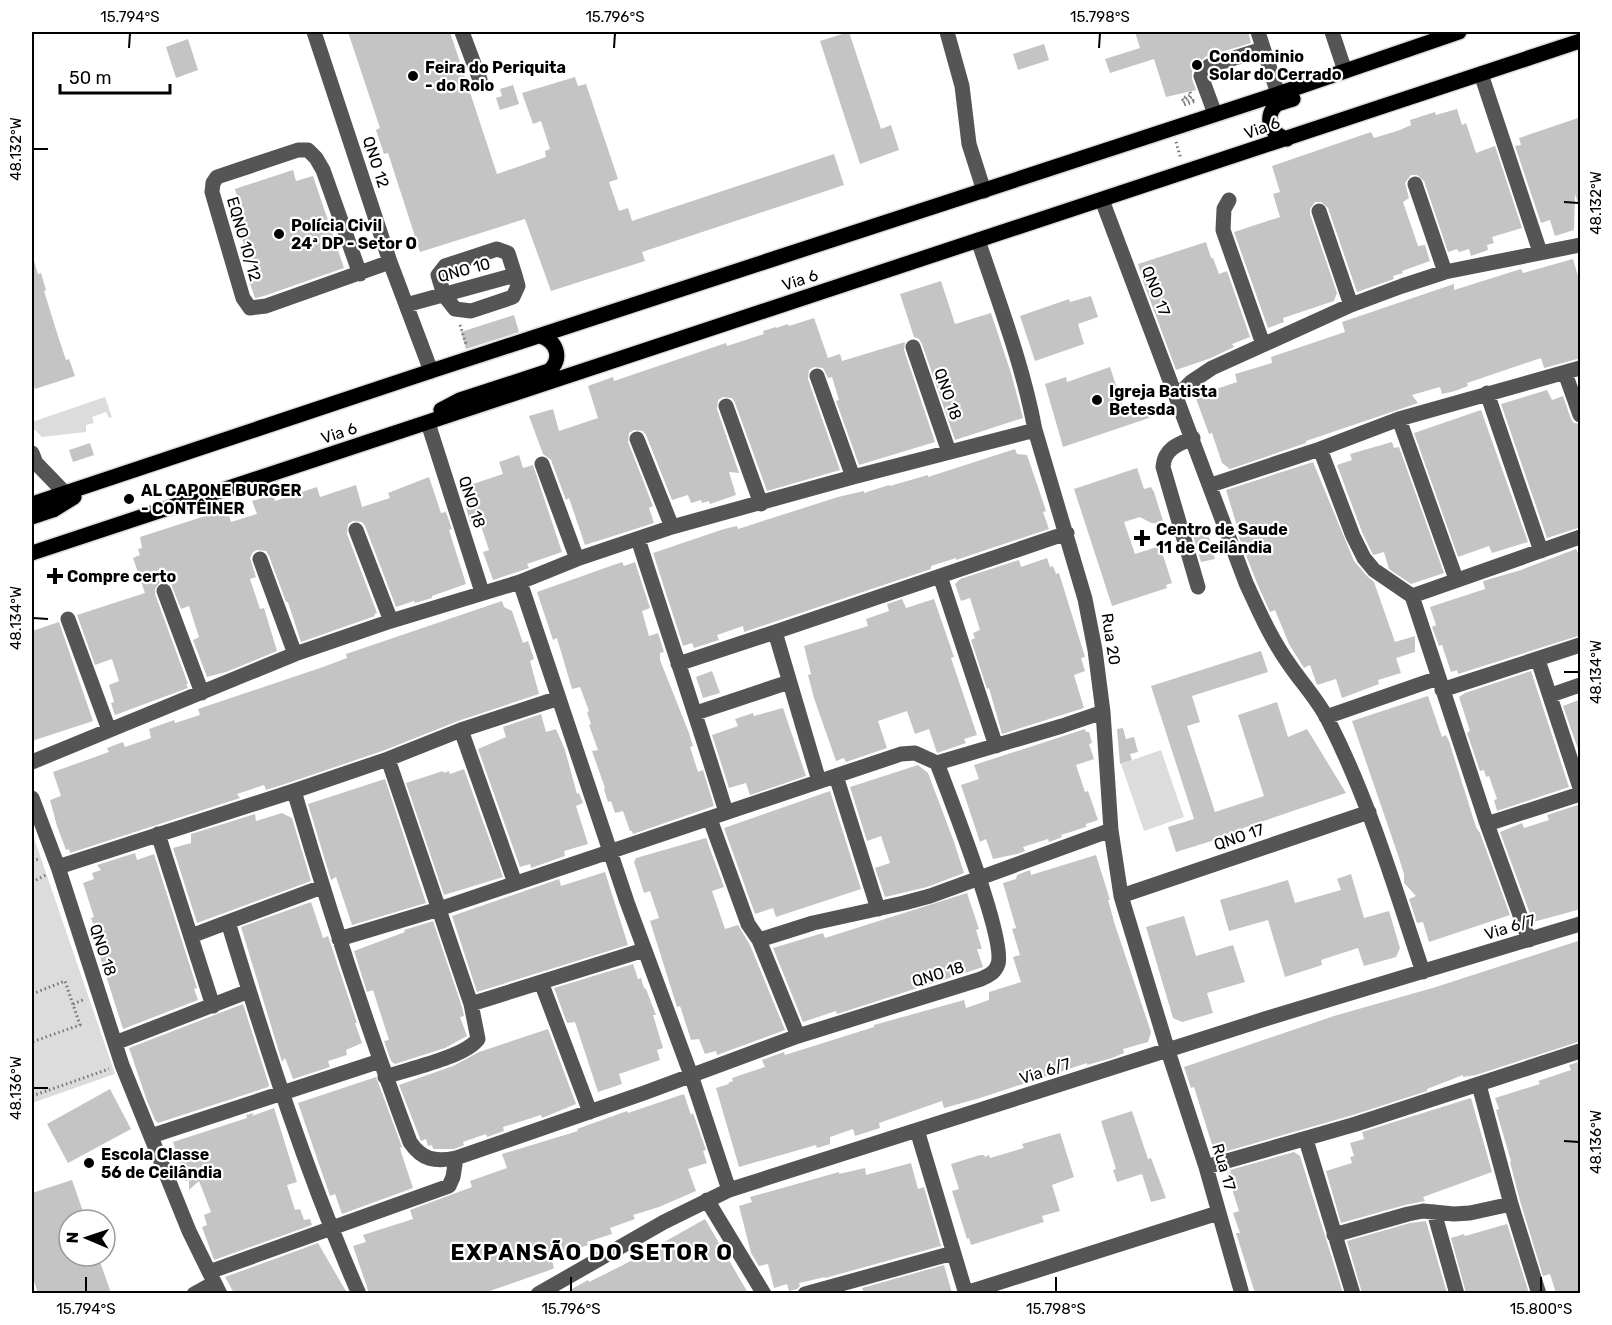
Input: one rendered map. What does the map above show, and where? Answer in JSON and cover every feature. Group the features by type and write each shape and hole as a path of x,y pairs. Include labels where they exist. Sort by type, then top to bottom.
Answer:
{"main road":[{"name":"Via 6","path":"32,504 1278,94 1459,32"},
{"name":"Via 6","path":"32,553 1581,41"},
{"path":"1287,139 1275,133 1270,122 1271,112 1277,104 1361,76 1411,48"},
{"path":"401,432 460,400 549,371 555,363 557,352 551,342 540,336"},
{"path":"32,517 53,510 103,481"}],"street":[{"name":"QNO 12","path":"314,32 390,262 431,371"},
{"path":"462,32 480,80"},
{"path":"947,32 962,86 969,144 984,191"},
{"path":"1258,32 1278,94"},
{"path":"1332,32 1345,71"},
{"path":"1215,114 1201,76 1209,66 1263,49"},
{"path":"1482,74 1540,252"},
{"name":"EQNO 10/12","path":"298,150 308,150 316,158 322,170 360,274 266,306 250,308 243,298 212,192 213,183 217,177 228,172 298,150"},
{"path":"1415,184 1445,272"},
{"name":"QNO 17","path":"1102,200 1246,583 1263,622 1287,662 1326,717 1369,812 1422,972"},
{"path":"1229,200 1224,209 1223,230 1263,344"},
{"path":"1319,212 1351,305"},
{"name":"Rua 20","path":"978,240 1018,361 1035,430 1085,599 1095,650 1103,712 1111,830 1121,896 1168,1051"},
{"path":"1177,396 1191,382 1212,368 1351,305 1445,272 1581,245"},
{"name":"QNO 10","path":"406,305 444,295 515,275 508,253 497,249 445,266 438,275 444,295"},
{"path":"360,274 390,262"},
{"path":"444,295 455,309 471,310 513,297 518,286 515,275"},
{"name":"QNO 18","path":"913,347 949,452"},
{"path":"1211,485 1320,449 1399,419 1581,368"},
{"path":"1565,373 1581,416"},
{"path":"817,376 854,477"},
{"path":"1487,393 1541,551"},
{"path":"726,406 761,504"},
{"path":"1399,419 1456,579"},
{"name":"QNO 18","path":"428,423 482,592"},
{"path":"32,762 296,654 391,621 520,582 577,559 672,527 1035,430"},
{"path":"1193,438 1169,450 1162,467 1198,587"},
{"path":"637,439 672,527"},
{"path":"1320,449 1353,536 1364,558 1374,570 1412,596 1487,824 1529,940"},
{"path":"32,453 36,464 65,493"},
{"path":"542,464 577,559"},
{"path":"356,531 391,621"},
{"path":"678,664 1067,533"},
{"path":"1412,596 1581,537"},
{"path":"638,539 678,664 696,712 726,812"},
{"path":"260,559 296,654"},
{"path":"940,576 996,746"},
{"path":"520,582 610,852 691,1075 729,1190"},
{"path":"164,591 202,693"},
{"path":"68,619 109,730"},
{"path":"775,632 819,781"},
{"path":"1326,717 1440,684 1538,660 1581,645"},
{"path":"1538,660 1581,788"},
{"path":"696,712 789,682"},
{"path":"1551,695 1581,685"},
{"path":"52,871 388,759 461,730 559,698"},
{"path":"339,939 515,884 901,754 915,753 937,763 1103,712"},
{"path":"461,730 515,884"},
{"path":"385,1077 460,1053 473,1046 478,1040 471,1004 388,759"},
{"name":"QNO 18","path":"294,791 339,939 385,1077 410,1142 417,1152 428,1159 441,1161 456,1158 590,1112 798,1036 994,973 999,963 997,944 979,878 937,763"},
{"path":"836,776 878,909"},
{"path":"1487,824 1581,794"},
{"name":"QNO 18","path":"32,798 52,871 122,1065 189,1231 214,1283"},
{"name":"QNO 17","path":"1121,896 1369,812"},
{"path":"710,819 748,924 759,940 798,1036"},
{"path":"759,940 813,922 930,896 1111,830"},
{"path":"158,834 213,1006"},
{"path":"191,936 322,887"},
{"path":"228,922 282,1094 330,1229 359,1293"},
{"name":"Via 6/7","path":"538,1293 729,1190 1168,1051 1581,924"},
{"path":"471,1004 644,950"},
{"path":"541,982 590,1112"},
{"path":"115,1042 249,991"},
{"name":"Rua 17","path":"1168,1051 1206,1167 1242,1293"},
{"path":"1206,1167 1306,1140 1479,1086 1581,1051"},
{"path":"151,1136 380,1061"},
{"path":"1479,1086 1511,1204 1539,1293"},
{"path":"917,1130 966,1293 1218,1213"},
{"path":"1306,1140 1353,1293"},
{"path":"194,1293 330,1229 449,1186 456,1158"},
{"path":"707,1200 764,1293"},
{"path":"1334,1235 1423,1211 1470,1213 1511,1204"},
{"path":"1434,1212 1457,1293"},
{"path":"805,1293 849,1287 953,1253"}],"path":[{"path":"1185,109 1199,104 1198,101 1184,105 1193,100 1182,98 1191,95 1190,90"},
{"path":"32,861 41,858"},
{"path":"32,882 52,871"},
{"path":"32,994 65,981 80,1025 32,1042"},
{"path":"32,987 39,991"},
{"path":"32,1096 122,1065"}],"shaded area":[{"path":"105,397 112,417 109,418 106,412 92,417 94,423 86,425 86,432 42,437 32,427 32,422"},
{"path":"1161,750 1184,817 1144,831 1121,764"},
{"path":"32,832 115,1074 32,1103"}],"building":[{"path":"348,32 450,32 497,174 546,157 545,151 550,149 541,121 533,124 522,93 575,77 578,86 586,84 618,179 609,182 619,211 628,208 632,221 834,154 844,185 642,252 645,261 551,291 525,219 420,252 388,153 384,154 376,130 380,128"},
{"path":"849,32 881,129 891,125 899,150 860,164 820,41"},
{"path":"1135,32 1248,32 1251,43 1205,57 1192,71 1196,90 1166,97 1154,59 1110,73 1105,59 1140,48"},
{"path":"188,39 198,70 176,78 166,47"},
{"path":"1044,44 1049,60 1018,70 1013,54"},
{"path":"513,85 519,104 500,110 496,98 502,96 500,89"},
{"path":"1457,109 1462,125 1466,123 1476,153 1495,146 1522,228 1492,237 1494,243 1487,245 1488,250 1471,256 1469,249 1448,252 1424,181 1417,175 1411,175 1405,183 1409,198 1403,202 1418,246 1425,245 1430,261 1402,271 1403,273 1393,276 1394,279 1357,292 1328,208 1321,202 1315,202 1310,209 1310,214 1337,293 1334,301 1283,318 1284,322 1268,328 1234,232 1280,217 1273,194 1280,192 1272,166 1371,132 1374,138 1400,130 1411,125 1410,120 1435,112 1436,115"},
{"path":"1581,117 1581,202 1578,203 1575,194 1574,230 1555,236 1550,220 1541,223 1515,146 1521,145 1519,138"},
{"path":"293,170 296,181 313,176 344,268 255,298 246,272 253,272 230,203 238,200 235,189"},
{"path":"1206,242 1219,274 1227,271 1250,337 1232,344 1234,347 1211,358 1176,370 1138,264"},
{"path":"1573,259 1578,276 1581,275 1581,358 1544,368 1541,358 1467,383 1468,386 1455,391 1442,394 1440,387 1412,395 1418,403 1230,469 1222,463 1212,433 1209,434 1195,396 1237,382 1235,374 1272,363 1271,357 1345,332 1342,322 1454,284 1454,290 1521,269 1523,273"},
{"path":"32,261 34,261 38,274 41,273 57,333 66,360 69,359 75,376 35,389 32,380"},
{"path":"941,281 955,324 991,313 1023,418 955,440 922,344 914,337 900,294"},
{"path":"1091,296 1098,317 1078,324 1084,344 1035,361 1020,316 1069,299 1070,302"},
{"path":"514,315 519,332 466,349 461,332"},
{"path":"814,318 828,358 840,354 842,361 905,342 904,350 935,442 859,465 836,401 839,400 832,377 828,378 823,368 814,367 809,370 808,379 840,470 767,491 735,403 732,398 723,397 718,400 717,409 739,473 729,472 736,495 710,504 709,501 702,503 701,500 691,503 688,495 672,500 646,435 643,431 634,430 629,433 628,442 653,506 649,508 654,523 585,545 569,498 566,500 551,460 543,454 529,416 553,409 559,431 598,418 588,386 613,377 614,381 726,343 727,346 764,334 763,331"},
{"path":"1110,367 1125,413 1149,405 1152,417 1063,447 1045,384 1066,377 1067,382"},
{"path":"1547,390 1552,400 1563,396 1571,419 1574,423 1581,424 1581,527 1547,538 1501,404"},
{"path":"1481,410 1528,542 1492,553 1489,546 1458,557 1414,433"},
{"path":"1392,442 1394,448 1399,447 1444,573 1411,584 1389,569 1384,552 1374,555 1372,553 1337,465 1352,460 1350,454"},
{"path":"90,443 94,455 73,462 69,450"},
{"path":"1015,449 1017,454 1027,455 1046,511 1043,512 1049,529 931,566 931,569 744,632 743,626 717,635 719,640 694,648 692,643 683,646 653,553 724,529 737,526 738,529 838,497 864,491 864,493 928,475 928,477"},
{"path":"519,455 523,468 533,465 562,552 527,564 529,568 493,580 483,552 489,550 481,526 479,527 477,520 470,522 461,488 503,474 499,462"},
{"path":"1313,462 1354,561 1374,582 1395,642 1415,636 1415,652 1396,658 1401,673 1378,680 1379,684 1342,698 1336,679 1317,685 1310,665 1304,668 1289,644 1275,610 1270,612 1235,527 1237,526 1226,490"},
{"path":"1137,468 1144,489 1151,487 1154,492 1164,524 1151,523 1140,517 1124,522 1135,554 1160,546 1172,583 1166,585 1167,588 1112,606 1074,489"},
{"path":"429,477 441,513 446,512 452,529 449,530 466,584 432,596 432,598 396,607 365,526 362,522 353,521 348,524 347,534 377,613 374,614 375,616 301,642 269,556 266,551 257,550 250,558 256,577 250,579 260,609 264,608 277,651 226,672 207,677 193,640 199,637 189,606 181,609 171,584 160,582 155,589 155,594 188,688 115,715 109,685 119,681 112,659 95,665 77,615 145,593 133,558 140,555 138,549 142,548 140,537 227,509 231,522 257,514 252,501 273,495 275,501 317,487 320,497 356,485 362,507 390,498 388,493"},
{"path":"1207,530 1215,559 1201,562 1193,535"},
{"path":"1576,549 1581,558 1581,635 1458,674 1457,670 1451,672 1442,645 1439,646 1432,627 1436,625 1430,607 1485,589 1483,581 1521,570"},
{"path":"1047,558 1050,567 1053,566 1056,574 1059,573 1085,657 1081,658 1085,671 1074,675 1084,708 1002,734 989,688 987,689 971,640 975,638 973,633 980,630 970,598 961,601 955,584 960,579 1019,560 1021,567"},
{"path":"622,562 624,566 635,562 650,608 642,611 649,636 658,633 664,652 660,653 660,660 689,733 693,746 690,747 698,772 703,770 714,806 633,834 623,811 615,813 611,801 608,802 592,751 598,750 589,725 591,724 587,712 589,711 580,687 572,689 557,638 553,640 537,592"},
{"path":"902,599 906,608 934,599 977,735 964,739 966,743 937,753 929,729 915,734 907,711 878,721 887,748 846,762 844,758 836,761 814,698 804,646 868,626 866,619 889,611 887,604"},
{"path":"502,601 504,607 512,611 523,643 528,641 534,659 530,661 539,694 291,782 266,790 264,785 237,794 240,798 70,853 69,849 66,850 50,800 61,796 53,772 109,752 107,748 123,742 125,747 151,738 149,729 174,720 175,723 200,715 198,709 323,667 347,658 346,654"},
{"path":"59,622 93,721 32,741 32,631"},
{"path":"1261,651 1268,672 1192,696 1200,722 1187,726 1215,812 1264,796 1238,715 1277,702 1288,737 1307,729 1346,793 1243,828 1244,831 1176,852 1168,827 1194,819 1151,686"},
{"path":"712,671 720,693 703,698 696,677"},
{"path":"1531,671 1569,787 1497,811 1494,800 1497,799 1489,776 1486,777 1484,770 1480,771 1467,733 1470,731 1459,697"},
{"path":"1428,696 1442,737 1446,735 1449,741 1476,827 1510,915 1429,942 1423,922 1417,923 1409,899 1416,896 1404,883 1404,874 1398,855 1352,721"},
{"path":"1581,699 1581,758 1563,706"},
{"path":"783,708 806,776 750,795 746,783 729,788 712,735 738,726 735,719 753,713 754,716"},
{"path":"541,714 546,732 556,729 565,750 577,794 579,793 583,803 576,806 588,844 564,851 565,856 531,868 530,864 520,867 478,749 506,737 503,727"},
{"path":"1123,728 1126,739 1134,737 1138,752 1130,754 1132,760 1120,764 1117,729"},
{"path":"1085,729 1089,732 1092,743 1089,744 1094,759 1076,765 1098,820 1049,842 1048,839 1023,847 1025,851 1017,854 993,859 986,839 980,842 961,785 979,779 974,765"},
{"path":"918,765 928,773 964,873 927,887 885,897 875,868 890,863 881,836 867,841 850,787"},
{"path":"464,769 503,877 444,895 406,783 443,771 444,773 449,771 450,774"},
{"path":"385,779 426,903 352,925 336,877 331,880 308,804"},
{"path":"830,791 861,889 776,917 773,908 755,914 724,828"},
{"path":"1581,804 1581,909 1533,922 1500,832 1522,823 1524,828 1549,820 1547,815"},
{"path":"282,813 292,818 311,881 197,923 173,848 191,843 191,834 255,814 256,821"},
{"path":"706,838 724,887 712,891 725,929 738,925 750,945 785,1030 717,1055 716,1051 705,1054 699,1039 691,1040 680,1006 677,1007 650,921 659,918 650,891 644,893 634,862 636,858"},
{"path":"135,853 137,860 154,854 197,988 194,989 198,1000 123,1029 94,938 97,937 91,918 94,917 83,883 94,879 92,873 101,870 97,865"},
{"path":"1096,855 1115,925 1151,1032 1148,1042 1123,1049 1124,1053 1112,1058 1087,1065 1087,1063 944,1108 942,1101 879,1123 880,1128 855,1136 853,1129 830,1137 830,1144 817,1148 816,1145 739,1167 716,1088 729,1084 733,1081 732,1078 765,1067 762,1060 784,1052 785,1055 874,1027 874,1025 964,1000 966,1008 989,1000 989,992 1021,982 1013,957 1020,955 1012,929 1016,928 1003,883 1016,879 1017,875 1030,870 1031,875"},
{"path":"605,872 628,945 477,992 452,916 559,879 561,886"},
{"path":"1351,874 1364,918 1389,911 1400,948 1396,957 1364,966 1358,948 1321,960 1322,965 1285,977 1268,920 1229,931 1220,900 1288,880 1295,903 1341,890 1337,879"},
{"path":"967,893 979,929 976,930 982,949 977,949 983,967 837,1014 836,1011 803,1022 773,948 823,933 825,938"},
{"path":"311,902 323,938 328,936 362,1043 346,1050 347,1055 328,1061 330,1067 293,1079 285,1058 282,1062 241,927"},
{"path":"1184,916 1196,956 1233,945 1245,982 1207,993 1213,1013 1182,1022 1173,1018 1146,927"},
{"path":"433,921 462,1007 464,1016 460,1017 467,1036 445,1048 395,1064 391,1061 384,1041 389,1040 373,990 367,992 354,951 405,932 404,930"},
{"path":"1581,940 1581,1041 1476,1075 1463,1077 1463,1075 1427,1089 1427,1091 1353,1115 1224,1152 1223,1147 1214,1151 1194,1087 1191,1088 1184,1067 1334,1016 1436,987"},
{"path":"633,964 656,1015 653,1015 663,1048 657,1050 660,1060 619,1074 622,1084 598,1092 575,1022 567,1023 554,988"},
{"path":"243,1004 268,1087 158,1123 147,1101 129,1048"},
{"path":"548,1029 576,1104 542,1118 541,1115 503,1127 504,1131 463,1142 464,1145 454,1149 433,1149 432,1145 428,1146 426,1139 421,1141 399,1085 453,1066 479,1052"},
{"path":"1581,1061 1581,1293 1556,1293 1550,1274 1543,1276 1520,1201 1496,1110 1499,1109 1495,1098 1540,1084 1538,1081 1571,1070 1569,1065"},
{"path":"376,1077 402,1147 401,1152 413,1188 342,1214 335,1194 330,1196 298,1103"},
{"path":"110,1089 131,1129 68,1163 47,1124"},
{"path":"684,1094 706,1150 703,1151 707,1163 688,1169 696,1191 633,1215 635,1219 610,1228 612,1234 551,1258 554,1268 550,1270 484,1293 369,1293 353,1246 366,1242 363,1235 413,1219 410,1210 472,1187 470,1181 507,1168 502,1154 578,1131 577,1129 627,1111 628,1113"},
{"path":"1471,1098 1492,1172 1423,1197 1425,1201 1341,1223 1326,1171 1352,1163 1350,1157 1354,1156 1350,1143 1364,1139 1362,1132"},
{"path":"274,1108 297,1182 287,1185 295,1210 300,1209 304,1220 310,1219 312,1225 214,1260 202,1227 207,1225 204,1215 211,1212 199,1181 189,1190 189,1180 186,1181 173,1142 247,1118 246,1115 254,1113 252,1116"},
{"path":"1132,1111 1148,1159 1151,1158 1166,1198 1151,1202 1142,1174 1117,1182 1113,1170 1116,1169 1101,1121"},
{"path":"1060,1133 1074,1177 1052,1185 1060,1211 1042,1216 1044,1222 971,1245 952,1191 959,1189 951,1164 980,1155 985,1157 989,1155 990,1158 1024,1148 1022,1144"},
{"path":"1294,1152 1300,1156 1343,1293 1255,1293 1236,1233 1240,1233 1233,1213 1239,1211 1227,1173 1231,1172 1230,1170"},
{"path":"911,1163 918,1189 924,1187 941,1246 799,1283 800,1286 797,1289 789,1291 787,1284 774,1288 768,1264 759,1266 751,1253 739,1206 752,1202 750,1197 839,1172 839,1174 865,1168 866,1175"},
{"path":"72,1180 82,1208 57,1208 57,1268 102,1268 111,1293 38,1293 32,1275 32,1193"},
{"path":"705,1219 748,1293 565,1293 625,1264"},
{"path":"1426,1221 1447,1293 1362,1293 1347,1241 1410,1223"},
{"path":"1507,1224 1529,1293 1466,1293 1451,1238"},
{"path":"318,1243 347,1293 234,1293 225,1277"},
{"path":"944,1265 952,1293 864,1293 862,1288"}],"place":[{"name":"Condominio Solar do Cerrado","path":"1197,65"},
{"name":"Feira do Periquita - do Rolo","path":"413,76"},
{"name":"Polícia Civil 24ª DP - Setor O","path":"279,234"},
{"name":"Igreja Batista Betesda","path":"1097,400"},
{"name":"AL CAPONE BURGER - CONTÊINER","path":"129,499"},
{"name":"Centro de Saude 11 de Ceilândia","path":"1142,538"},
{"name":"Compre certo","path":"55,576"},
{"name":"Escola Classe 56 de Ceilândia","path":"89,1163"}],"district":[{"name":"EXPANSÃO DO SETOR O","path":"592,1252"}]}
